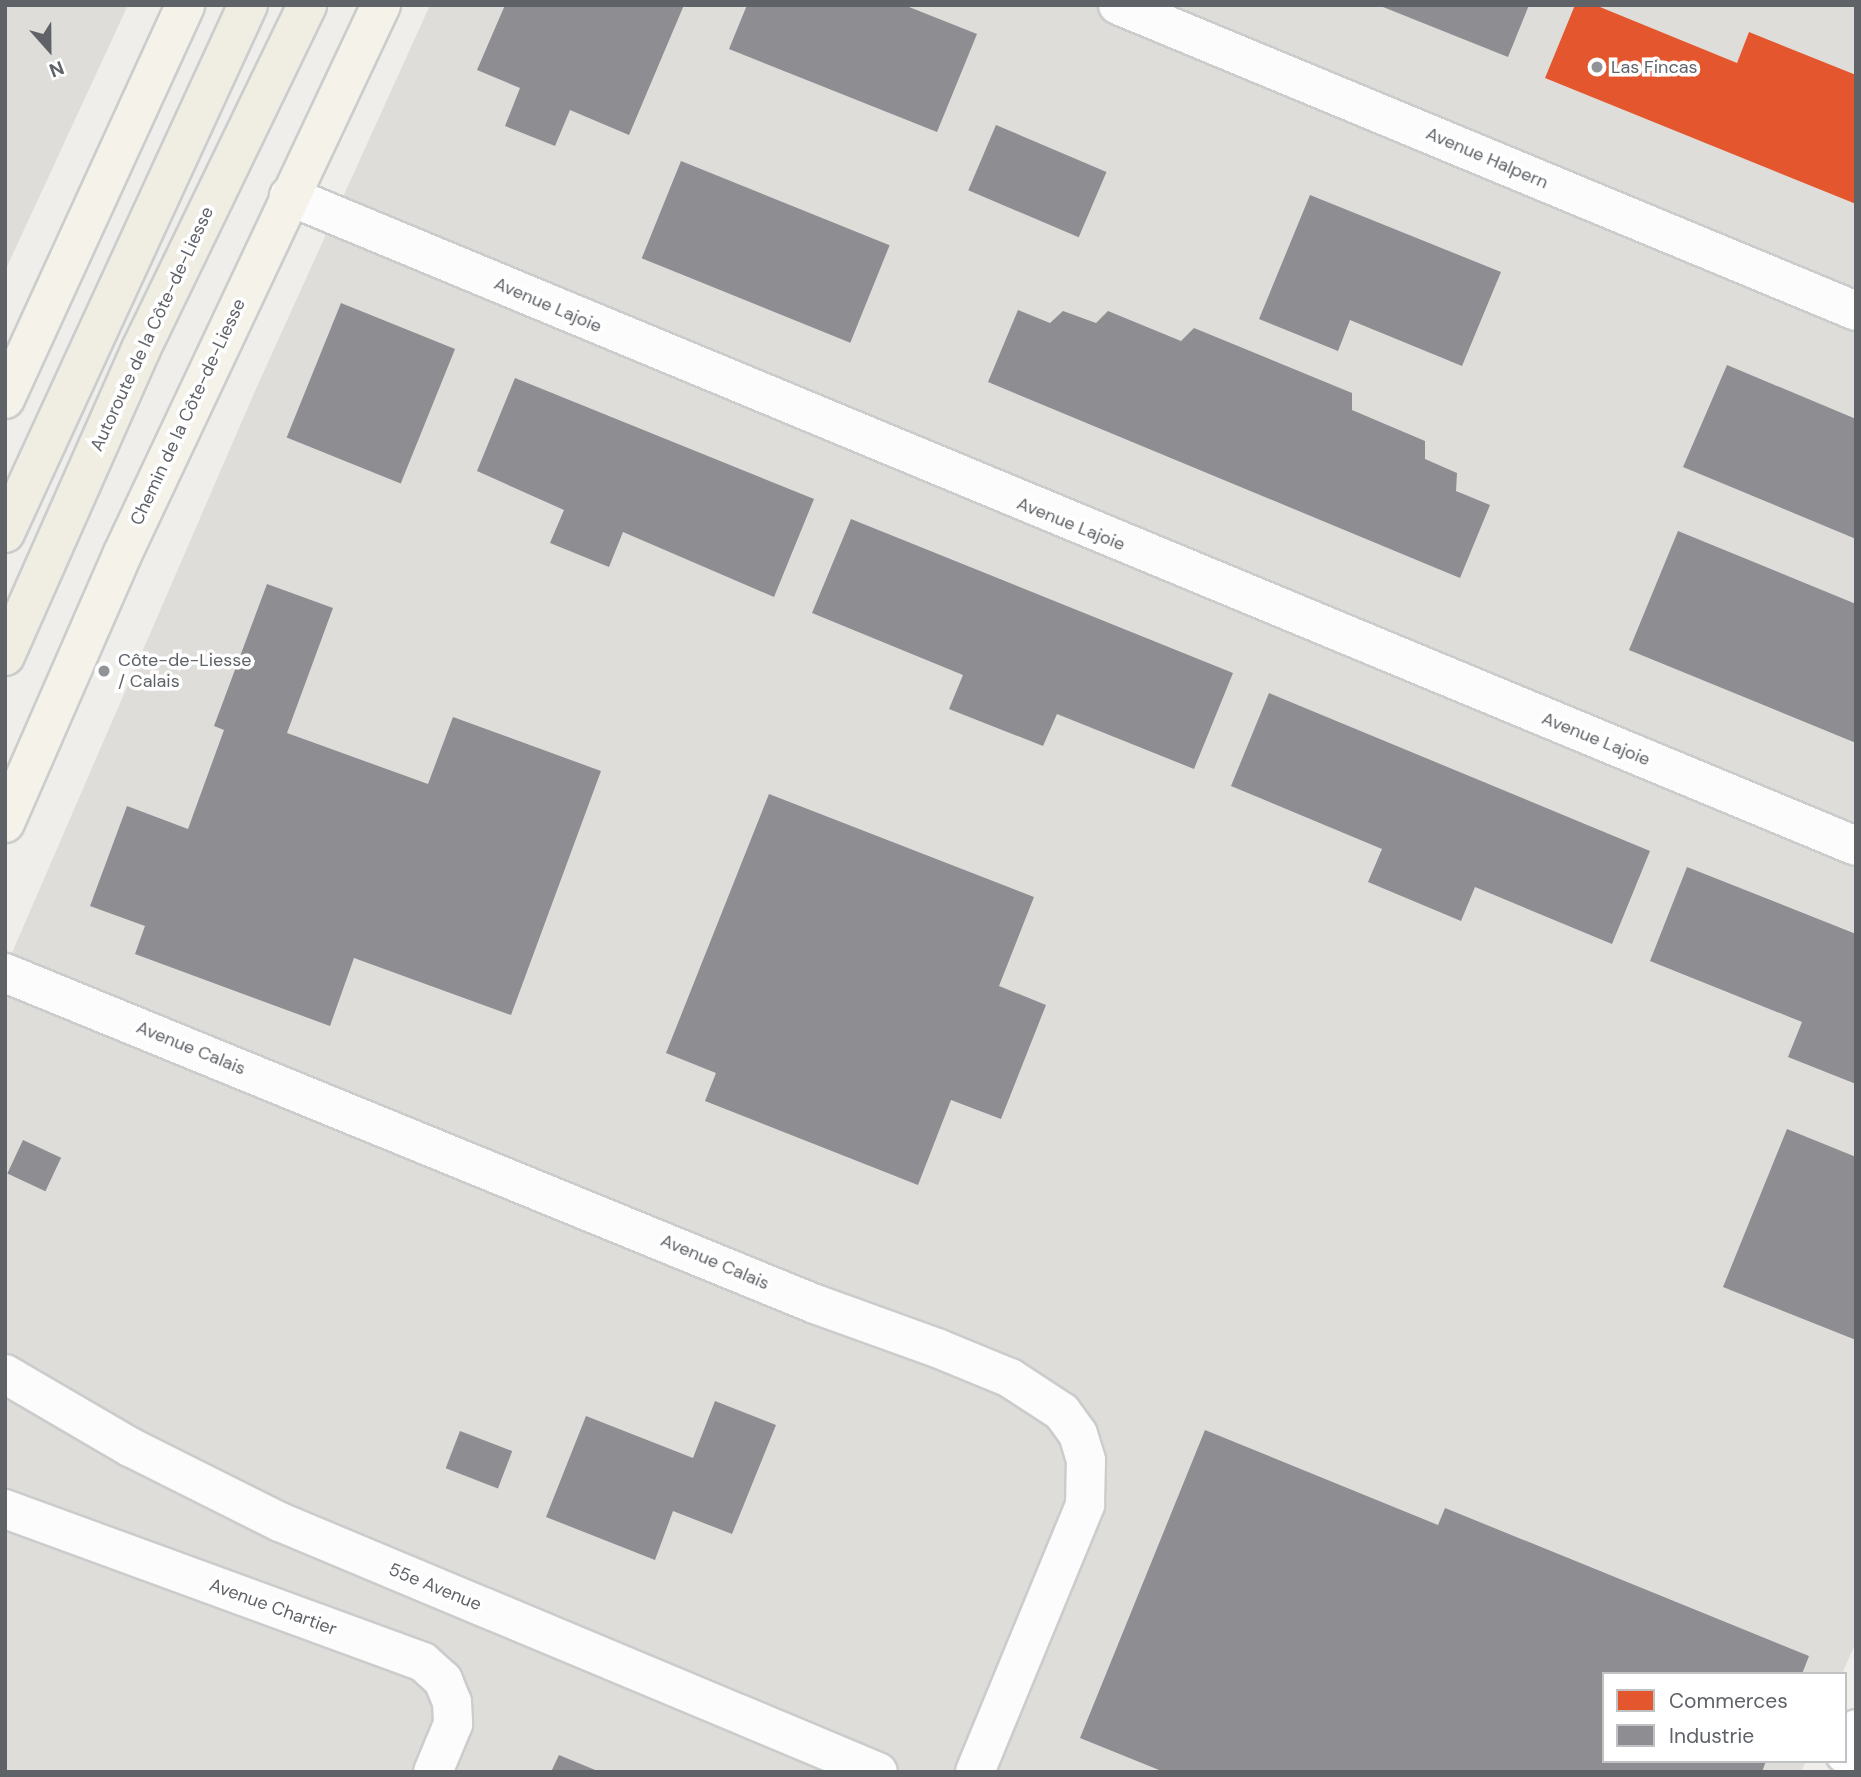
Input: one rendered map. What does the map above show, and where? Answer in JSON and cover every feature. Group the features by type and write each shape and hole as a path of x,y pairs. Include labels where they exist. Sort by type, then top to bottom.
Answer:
{"highway":[{"path":"5,533 248,5"},
{"name":"Autoroute de la Côte-de-Liesse","path":"5,656 141,349 307,5"}],"main road":[{"path":"5,399 185,5"},
{"name":"Chemin de la Côte-de-Liesse","path":"5,823 122,555 381,5"}],"street":[{"name":"Avenue Halpern","path":"1118,5 1856,311"},
{"name":"Avenue Lajoie","path":"289,196 898,453 1856,846"},
{"name":"Avenue Calais","path":"5,973 815,1304 937,1348 1010,1378 1062,1412 1078,1434 1086,1460 1085,1505 975,1772"},
{"name":"55e Avenue","path":"5,1374 130,1447 280,1521 878,1772"},
{"name":"Avenue Chartier","path":"5,1509 423,1662 443,1680 452,1702 453,1724 433,1772"},
{"path":"1847,1749 1856,1729"}],"shaded area":[{"path":"5,5 128,5 5,271"},
{"path":"430,5 1856,5 1856,1642 1843,1672 1602,1672 1602,1763 1805,1763 1801,1772 5,1772 5,969 255,391"}],"building: Commerces":[{"path":"1575,5 1595,5 1737,63 1749,32 1856,75 1856,204 1545,78"}],"building: Industrie":[{"path":"505,5 684,5 629,135 570,110 555,146 505,126 520,88 477,70"},
{"path":"747,5 904,5 977,34 937,132 729,49"},
{"path":"1378,5 1529,5 1508,57"},
{"path":"996,125 1106,172 1079,237 968,190"},
{"path":"681,161 890,245 850,343 642,258"},
{"path":"1310,195 1501,272 1462,366 1350,320 1338,351 1259,319"},
{"path":"341,303 455,349 401,484 287,437"},
{"path":"1018,310 1050,323 1063,311 1096,323 1108,311 1181,341 1194,328 1352,393 1352,410 1425,441 1425,459 1457,473 1456,491 1490,505 1460,578 988,382"},
{"path":"1727,365 1856,419 1856,539 1683,467"},
{"path":"515,378 814,499 774,597 623,532 609,567 550,543 564,510 477,471"},
{"path":"851,519 1233,673 1194,769 1057,714 1043,746 949,709 963,675 812,613"},
{"path":"1678,531 1856,604 1856,743 1629,650"},
{"path":"267,584 333,608 287,733 428,784 453,717 601,771 511,1015 354,958 330,1026 135,954 145,926 90,906 127,806 188,829 224,730 214,726"},
{"path":"1269,693 1650,851 1612,944 1475,887 1461,921 1368,882 1382,849 1231,786"},
{"path":"769,794 1034,897 999,986 1046,1005 1001,1119 951,1100 918,1185 705,1101 716,1073 666,1053"},
{"path":"1687,867 1856,934 1856,1084 1788,1057 1802,1022 1650,961"},
{"path":"1787,1129 1856,1157 1856,1340 1723,1287"},
{"path":"23,1140 61,1158 45,1191 7,1174"},
{"path":"715,1401 776,1425 732,1534 673,1511 655,1560 546,1517 586,1416 693,1458"},
{"path":"1205,1430 1438,1525 1445,1508 1809,1656 1803,1672 1602,1672 1602,1763 1765,1763 1762,1772 1164,1772 1080,1738"},
{"path":"460,1431 512,1451 498,1488 446,1468"},
{"path":"559,1755 600,1772 551,1772"}],"place":[{"name":"Las Fincas","path":"1597,67"},
{"name":"Côte-de-Liesse / Calais","path":"104,671"}]}
